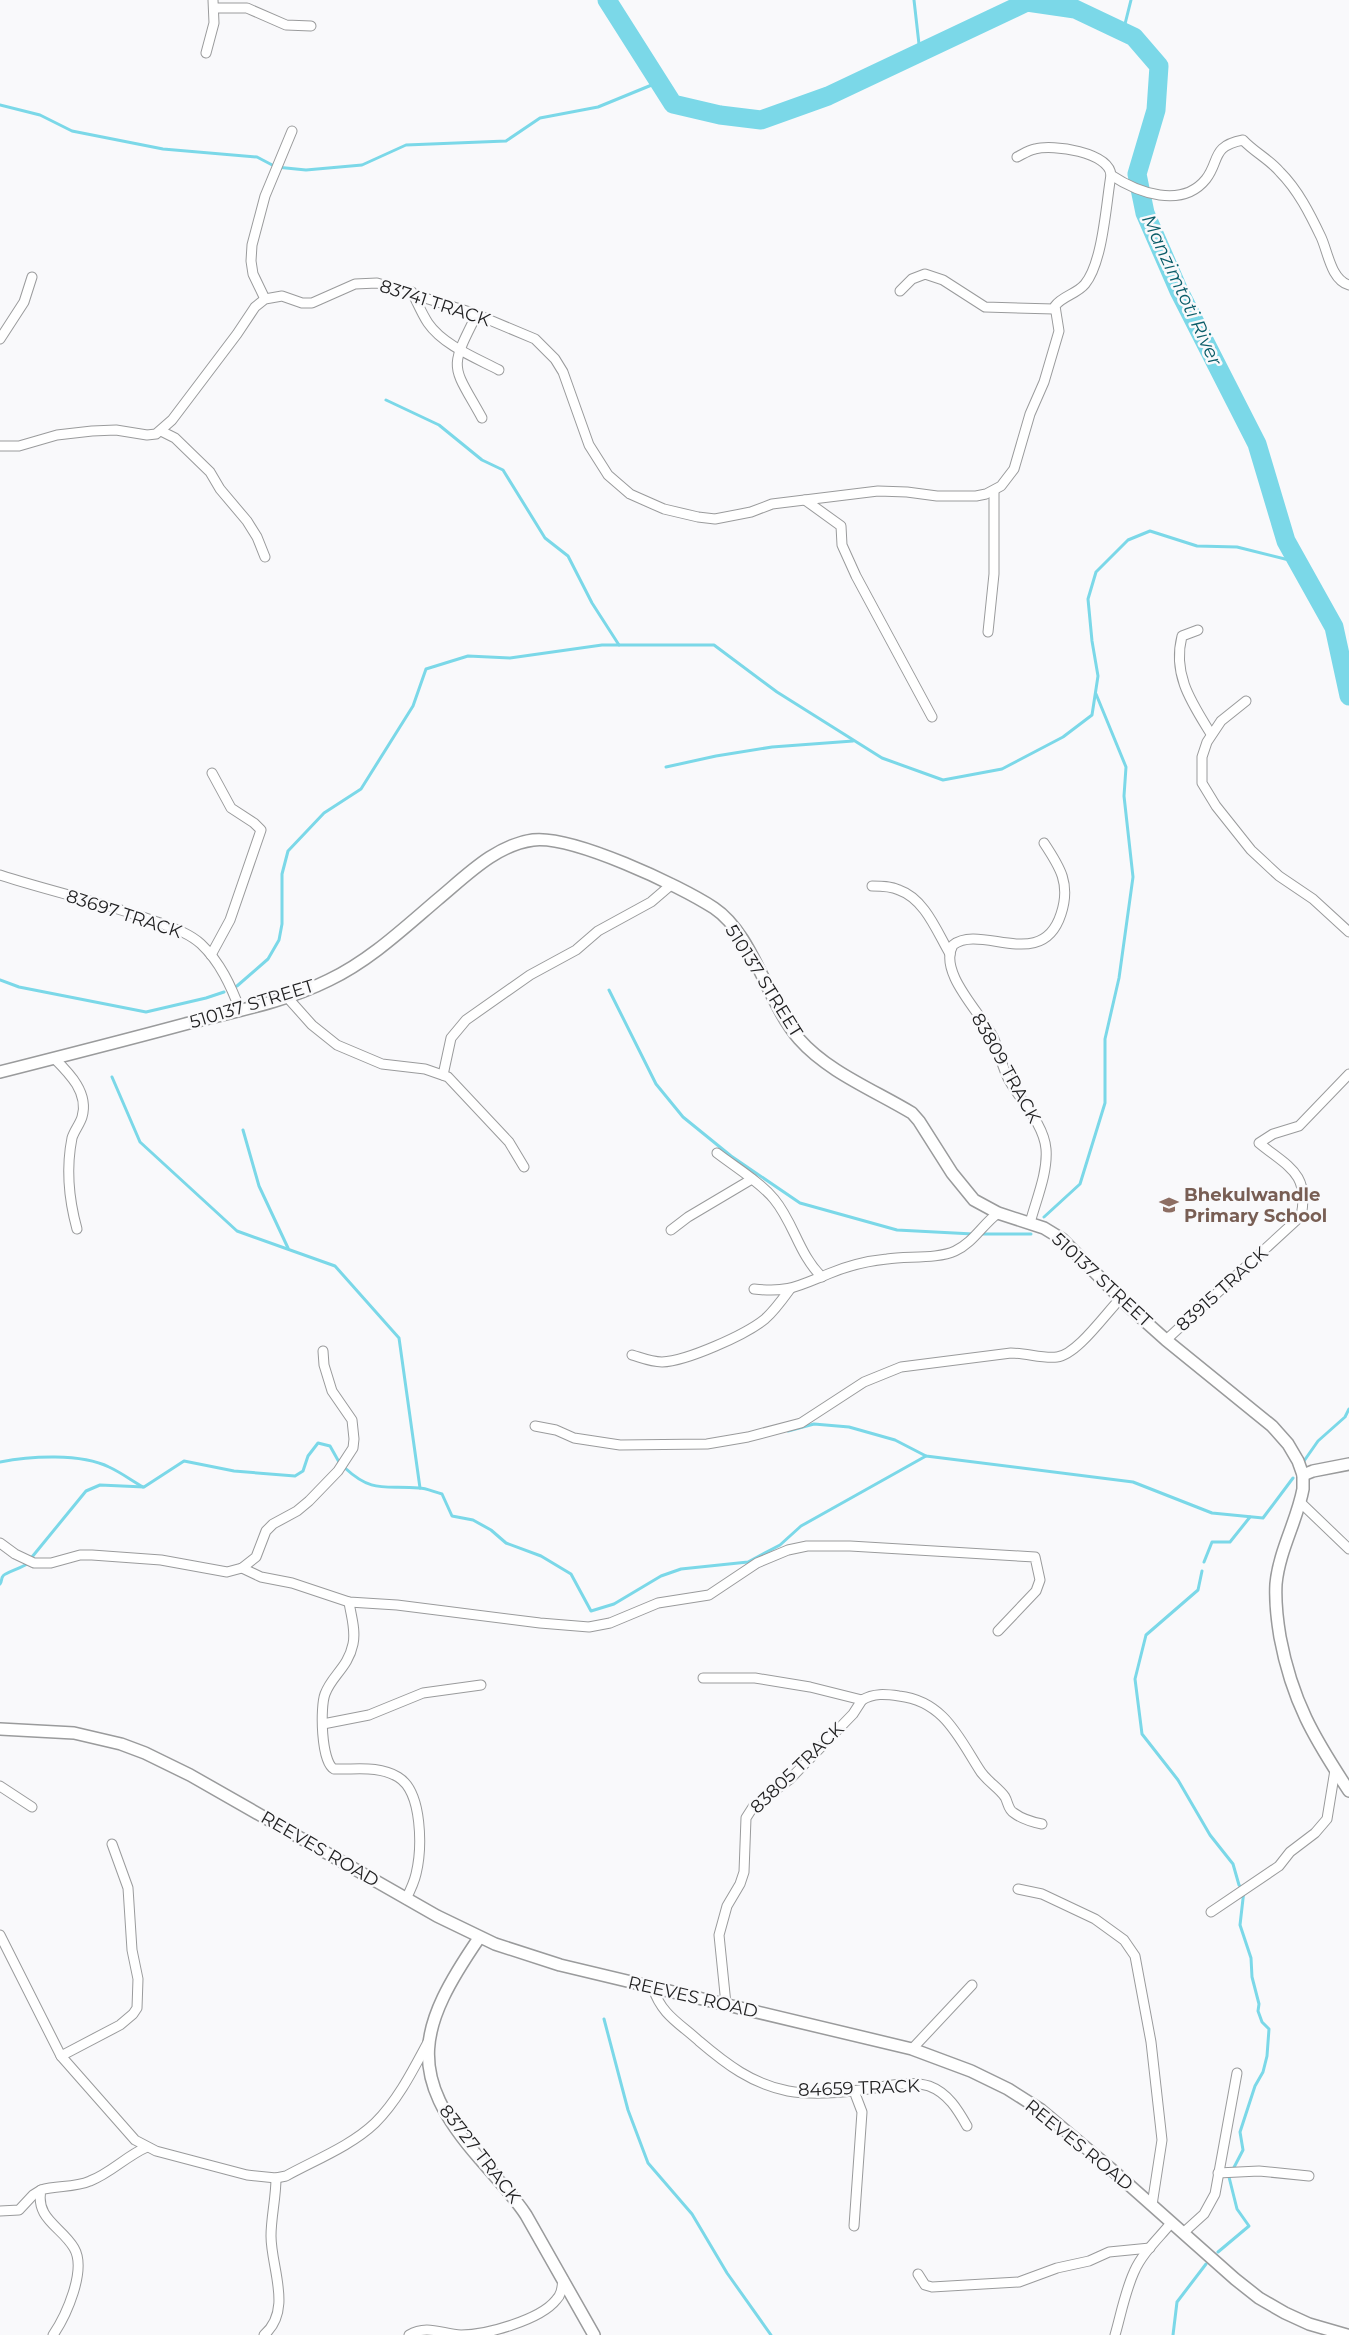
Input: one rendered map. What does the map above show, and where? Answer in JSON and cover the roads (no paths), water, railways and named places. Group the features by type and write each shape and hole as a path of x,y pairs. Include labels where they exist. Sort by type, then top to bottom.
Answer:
{"street":[{"path":"206,53 214,23 214,7 247,8 286,25 311,26"},
{"path":"0,446 19,446 57,435 92,431 116,430 147,435 161,431 198,386 255,306 265,299 253,274 251,261 252,245 265,196 292,131"},
{"path":"1111,175 1132,188 1157,194 1187,195 1198,188 1207,178 1218,151 1230,144 1243,140 1281,172 1295,190 1322,240 1333,271 1339,279 1349,285"},
{"path":"988,632 994,574 994,490 1008,478 1014,469 1030,414 1044,382 1059,331 1054,309 1057,303 1080,290 1091,274 1098,255 1111,175 1106,164 1089,154 1071,150 1034,149 1017,157"},
{"path":"900,292 912,279 925,274 943,280 985,307 1054,309"},
{"path":"1,336 24,302 32,277"},
{"name":"83741 TRACK","path":"265,299 282,296 302,303 312,302 337,290 369,282 412,292 478,314 529,335 555,359 563,372 589,445 608,475 620,487 650,504 678,513 698,517 726,517 751,512 772,504 878,491 960,496 986,494 994,490"},
{"path":"412,292 428,324 443,338 499,370"},
{"path":"478,314 457,357 458,373 482,418"},
{"path":"161,431 175,438 210,472 224,495 247,521 257,537 264,557"},
{"path":"805,500 841,526 842,545 856,576 932,717"},
{"path":"1198,630 1182,636 1179,664 1188,695 1211,734"},
{"path":"1246,701 1221,721 1211,734 1207,742 1201,771 1202,783 1208,794 1251,850 1269,868 1313,899 1349,932"},
{"path":"211,955 230,920 261,830 232,808 212,773"},
{"name":"510137 STREET","path":"0,1072 287,997 350,970 478,865 524,842 549,841 577,846 672,884 716,910 727,920 741,938 791,1029 814,1055 916,1117 952,1173 968,1194 998,1213 1030,1223 1062,1239 1166,1340 1272,1426 1288,1444 1298,1461 1303,1475 1301,1502 1279,1568 1276,1584 1276,1614 1292,1690 1306,1721 1349,1791"},
{"path":"950,954 953,945 964,940 1017,945 1030,943 1049,933 1060,918 1066,899 1060,870 1044,843"},
{"name":"83697 TRACK","path":"0,875 134,913 194,939 211,955 232,988 240,1010"},
{"path":"443,1075 450,1038 466,1020 530,975 576,950 598,931 651,902 672,884"},
{"name":"83809 TRACK","path":"872,886 893,887 912,897 922,908 950,954 963,992 991,1034 1008,1079 1040,1130 1045,1142 1046,1158 1030,1223"},
{"path":"287,997 312,1026 337,1044 382,1064 425,1069 448,1077 509,1142 524,1167"},
{"path":"54,1058 70,1074 81,1091 83,1100 82,1116 72,1136 69,1167 72,1212 77,1229"},
{"name":"83915 TRACK","path":"1166,1340 1301,1216 1302,1186 1299,1177 1293,1168 1259,1143 1274,1134 1299,1126 1349,1074"},
{"path":"717,1153 773,1197 785,1216 802,1254 822,1277"},
{"path":"671,1230 752,1179"},
{"path":"754,1289 790,1289 804,1286 850,1266 873,1261 951,1253 964,1246 987,1221 998,1213"},
{"path":"632,1355 652,1362 662,1362 700,1352 757,1324 774,1310 790,1289"},
{"path":"535,1426 556,1430 574,1438 620,1445 707,1444 748,1437 801,1423 864,1382 901,1366 1011,1353 1028,1353 1051,1357 1064,1355 1082,1344 1093,1328 1121,1298"},
{"path":"0,1543 25,1560 40,1564 80,1555 92,1555 161,1560 227,1572 242,1568 256,1557 266,1531 309,1501 338,1471 353,1448 352,1420 332,1391 324,1365 323,1352"},
{"path":"1303,1475 1313,1471 1349,1464"},
{"path":"1301,1502 1349,1549"},
{"path":"242,1568 261,1577 292,1583 349,1602 397,1605 540,1624 589,1627 610,1624 658,1603 709,1596 741,1572 764,1559 806,1546 850,1546 1035,1558 1040,1580 1036,1591 998,1632"},
{"path":"349,1602 354,1633 353,1644 346,1664 325,1695 323,1724 326,1757 331,1767 372,1769 386,1772 405,1782 410,1790 417,1813 419,1849 416,1873 406,1899"},
{"path":"703,1678 755,1678 810,1687 862,1700 873,1695 888,1694 920,1700 945,1717 955,1730 979,1771 1004,1796 1012,1812 1042,1824"},
{"path":"323,1724 369,1715 423,1693 481,1685"},
{"name":"83805 TRACK","path":"726,2004 719,1935 726,1906 740,1884 744,1872 746,1818 753,1807 790,1779 857,1709 862,1700"},
{"name":"REEVES ROAD","path":"0,1729 74,1733 121,1744 145,1753 199,1780 406,1899 479,1938 531,1957 912,2049 972,2071 1008,2089 1041,2110 1259,2298 1284,2313 1309,2324 1347,2335"},
{"path":"1211,1912 1279,1866 1290,1852 1315,1833 1327,1819 1335,1770"},
{"path":"0,1786 32,1807"},
{"path":"60,2056 120,2025 137,2008 138,1979 132,1950 128,1888 112,1844"},
{"path":"1018,1888 1042,1894 1095,1919 1124,1940 1135,1956 1151,2042 1162,2140 1152,2205"},
{"path":"0,1937 60,2056 135,2140 147,2147 247,2175 276,2178 326,2155 356,2138 374,2123 401,2090 428,2042"},
{"name":"83727 TRACK","path":"479,1938 443,1996 428,2042 432,2078 442,2109 480,2159 514,2196 564,2279 594,2335"},
{"path":"912,2049 972,1984"},
{"name":"84659 TRACK","path":"653,1988 658,2003 664,2010 730,2067 747,2077 768,2085 797,2092 854,2091 905,2084 927,2085 944,2095 967,2126"},
{"path":"1182,2233 1196,2222 1209,2206 1215,2194 1238,2073"},
{"path":"854,2091 862,2112 854,2226"},
{"path":"0,2211 19,2210 33,2195 41,2190 81,2185 93,2180 126,2157 147,2147"},
{"path":"1218,2173 1251,2171 1309,2176"},
{"path":"264,2335 275,2323 278,2311 278,2278 271,2239 276,2178"},
{"path":"41,2190 41,2208 55,2229 75,2248 78,2264 68,2308 53,2335"},
{"path":"1115,2335 1134,2270 1171,2223"},
{"path":"918,2274 925,2285 932,2287 1005,2284 1028,2280 1057,2268 1081,2264 1109,2252 1150,2248"},
{"path":"409,2335 416,2331 427,2329 461,2335 503,2328 528,2318 556,2302 564,2279"}],"waterway":[{"name":"Manzimtoti River","path":"607,0 673,104 720,115 761,120 828,96 1027,2 1075,9 1134,37 1159,66 1156,110 1137,174 1145,213 1179,291 1257,444 1286,541 1334,627 1349,696"},
{"path":"914,0 920,53"},
{"path":"1123,32 1131,0"},
{"path":"0,105 40,115 72,131 163,149 257,157 276,167 306,170 362,165 406,145 506,141 540,118 598,107 659,82"},
{"path":"386,400 439,425 482,460 503,470 545,538 568,556 592,603 619,645"},
{"path":"237,986 268,959 279,940 282,924 282,874 288,851 324,813 361,789 413,706 426,669 468,656 510,658 602,645 714,645 777,692 882,758 943,780 1002,769 1063,737 1092,715 1098,676 1088,599 1096,572 1128,540 1150,531 1197,546 1237,547 1297,562"},
{"path":"1044,1217 1080,1184 1105,1103 1105,1039 1119,978 1133,877 1124,796 1126,767 1096,694"},
{"path":"666,767 716,756 772,747 853,741"},
{"path":"0,980 19,987 146,1012 224,992"},
{"path":"609,990 656,1084 683,1117 731,1156 800,1203 897,1230 973,1234"},
{"path":"112,1077 140,1142 237,1231 335,1266 399,1338 420,1488"},
{"path":"243,1130 259,1186 288,1248"},
{"path":"979,1234 1031,1234"},
{"path":"1304,1461 1318,1441 1345,1417 1349,1409"},
{"path":"788,1431 814,1424 849,1427 895,1440 926,1456 1133,1482 1212,1513 1263,1518 1293,1478"},
{"path":"32,1557 86,1491 100,1485 144,1487 184,1461 234,1471 295,1476 303,1471 308,1456 318,1443 330,1446 339,1462"},
{"path":"345,1468 364,1482 372,1485 380,1487 422,1488 442,1494 452,1516 473,1520 491,1530 506,1543 541,1556 571,1574 591,1611 614,1604 661,1576 681,1569 748,1562 780,1545 801,1526 926,1456"},
{"path":"0,1462 40,1457 84,1459 109,1467 143,1487"},
{"path":"1204,1562 1212,1542 1230,1542 1250,1517"},
{"path":"0,1584 4,1575 27,1564"},
{"path":"1202,1571 1198,1590 1146,1635 1135,1679 1142,1734 1178,1780 1210,1835 1233,1864 1239,1885 1244,1890 1240,1925 1251,1958 1252,1977 1259,2004 1258,2011 1262,2022 1269,2029 1267,2056 1263,2072 1255,2086 1240,2132 1243,2150 1229,2177 1237,2209 1249,2226 1218,2252"},
{"path":"604,2019 628,2110 648,2163 692,2214 727,2273 771,2335"},
{"path":"1173,2335 1177,2302 1206,2264"}],"place":[{"name":"Bhekulwandle Primary School","path":"1169,1205"}]}
